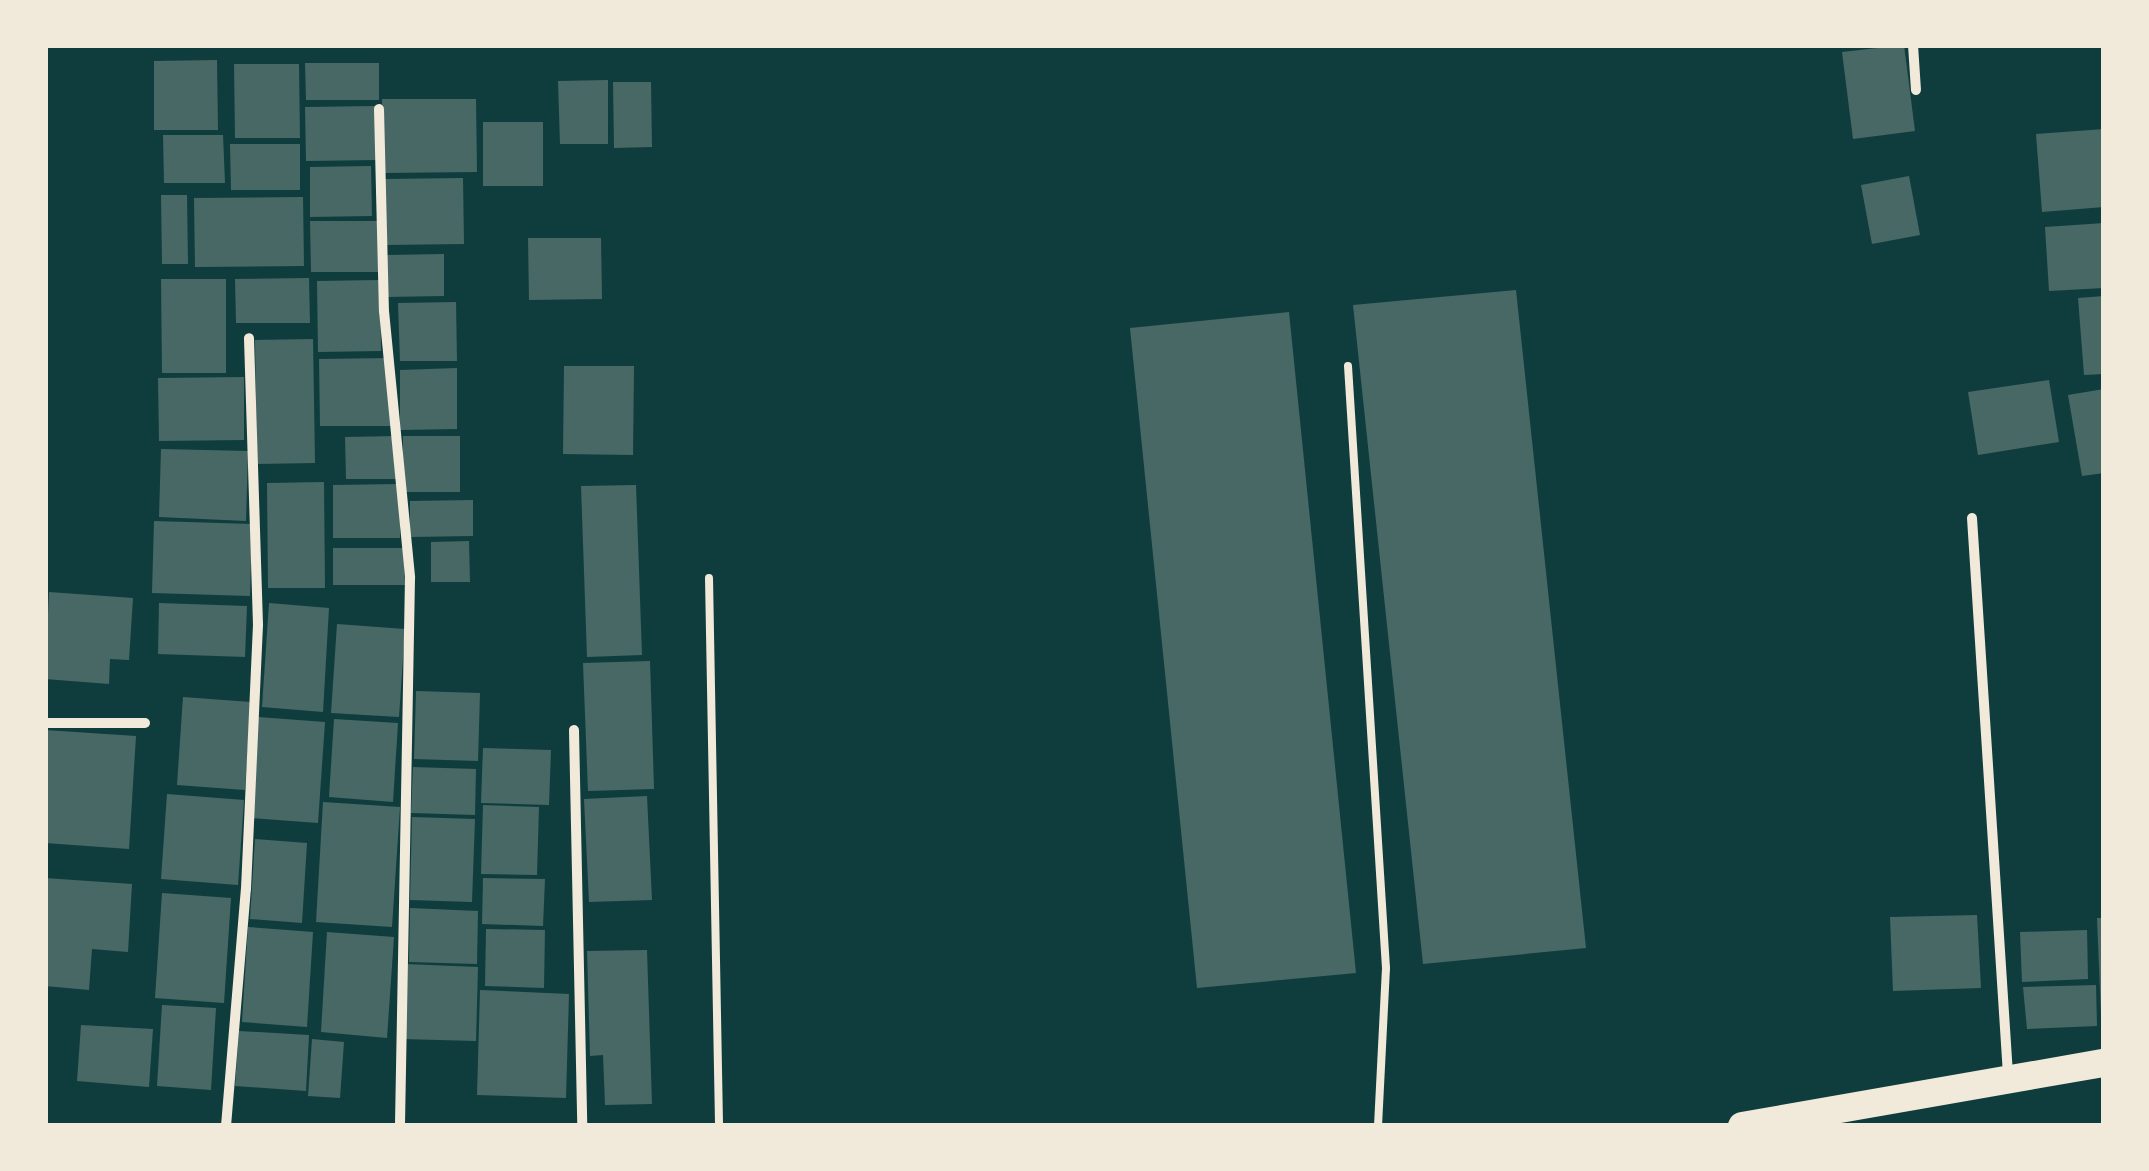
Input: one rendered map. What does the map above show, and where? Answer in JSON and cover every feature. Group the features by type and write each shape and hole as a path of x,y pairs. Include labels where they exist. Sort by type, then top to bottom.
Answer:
{"highway":[{"path":"1742,1126 2104,1063"}],"street":[{"path":"1913,45 1916,90"},
{"path":"378,108 384,311 410,567 400,1126"},
{"path":"226,1126 246,889 258,625 249,338"},
{"path":"1972,518 2008,1081"},
{"path":"45,723 145,723"},
{"path":"574,730 582,1126"}],"lane":[{"path":"1348,366 1386,968 1378,1126"},
{"path":"709,578 720,1126"}],"building":[{"path":"1904,45 1915,131 1853,139 1842,52"},
{"path":"217,60 218,130 154,130 154,61"},
{"path":"305,63 379,63 379,100 306,100"},
{"path":"234,64 299,64 300,138 235,138"},
{"path":"608,80 608,144 560,144 558,81"},
{"path":"613,82 651,82 652,147 614,148"},
{"path":"382,99 476,99 477,172 383,173"},
{"path":"376,106 377,160 306,161 305,107"},
{"path":"483,122 543,122 543,186 483,186"},
{"path":"2104,129 2104,207 2042,212 2036,134"},
{"path":"163,135 223,135 225,183 164,183"},
{"path":"230,144 300,144 300,190 231,190"},
{"path":"371,166 372,216 310,217 310,167"},
{"path":"1909,176 1920,235 1872,244 1861,185"},
{"path":"463,178 464,244 385,245 384,179"},
{"path":"161,195 187,195 188,264 162,264"},
{"path":"303,197 304,266 195,267 194,198"},
{"path":"310,221 378,221 379,272 311,272"},
{"path":"2104,223 2104,288 2049,291 2045,227"},
{"path":"528,238 601,238 602,299 529,300"},
{"path":"444,254 444,296 387,297 387,255"},
{"path":"309,278 310,323 236,323 235,279"},
{"path":"161,279 226,279 226,373 162,373"},
{"path":"380,280 381,351 318,352 317,281"},
{"path":"1516,290 1586,948 1423,964 1353,305"},
{"path":"2104,296 2104,374 2084,375 2078,298"},
{"path":"456,302 457,361 400,361 398,303"},
{"path":"1289,312 1356,973 1197,988 1130,328"},
{"path":"313,339 315,463 257,464 255,340"},
{"path":"392,358 392,426 320,426 319,359"},
{"path":"564,366 634,366 633,455 563,454"},
{"path":"457,368 457,429 400,430 400,370"},
{"path":"244,377 244,440 159,441 158,378"},
{"path":"2049,380 2059,442 1978,455 1968,392"},
{"path":"2104,389 2104,473 2082,476 2068,395"},
{"path":"397,436 397,479 346,479 345,437"},
{"path":"403,436 460,436 460,492 403,492"},
{"path":"161,449 248,451 246,521 159,517"},
{"path":"324,482 325,588 268,588 267,483"},
{"path":"400,484 400,538 333,538 333,485"},
{"path":"636,485 642,655 587,657 581,486"},
{"path":"473,500 473,536 410,537 410,501"},
{"path":"154,521 252,524 250,596 152,593"},
{"path":"469,541 470,582 431,582 431,542"},
{"path":"333,548 404,548 405,585 333,585"},
{"path":"49,592 133,598 129,660 110,659 109,684 45,679"},
{"path":"159,603 247,606 245,657 158,654"},
{"path":"269,603 329,608 323,712 262,707"},
{"path":"337,624 405,629 399,717 331,713"},
{"path":"650,661 654,789 588,791 583,663"},
{"path":"416,691 480,693 478,761 414,759"},
{"path":"183,697 251,702 245,790 177,785"},
{"path":"258,717 325,722 318,823 251,818"},
{"path":"334,719 398,723 393,802 329,797"},
{"path":"45,730 136,736 129,849 45,843"},
{"path":"483,748 551,750 549,805 481,803"},
{"path":"413,767 476,769 475,815 411,813"},
{"path":"167,794 244,800 238,885 161,879"},
{"path":"647,796 652,900 589,902 584,799"},
{"path":"323,802 400,807 392,927 316,922"},
{"path":"483,805 539,807 537,875 481,874"},
{"path":"412,817 475,819 472,902 410,900"},
{"path":"255,839 307,843 302,923 250,919"},
{"path":"45,878 132,884 128,952 92,949 89,990 45,986"},
{"path":"483,878 545,879 543,926 482,924"},
{"path":"162,893 231,898 224,1003 155,998"},
{"path":"410,908 478,911 477,964 409,962"},
{"path":"1977,915 1981,988 1893,991 1890,917"},
{"path":"2097,918 2104,918 2104,1016 2101,1016"},
{"path":"248,927 313,932 307,1027 242,1022"},
{"path":"486,929 545,930 544,988 485,986"},
{"path":"2087,930 2088,979 2022,982 2020,932"},
{"path":"327,932 394,937 387,1038 321,1032"},
{"path":"647,950 652,1104 605,1105 603,1055 590,1056 587,951"},
{"path":"405,964 478,967 476,1041 402,1039"},
{"path":"2096,985 2097,1026 2027,1029 2023,987"},
{"path":"480,990 569,994 566,1098 477,1095"},
{"path":"162,1005 216,1008 211,1090 157,1086"},
{"path":"81,1025 153,1029 149,1087 77,1081"},
{"path":"239,1031 309,1035 306,1091 235,1086"},
{"path":"312,1039 344,1042 340,1098 308,1096"}]}
